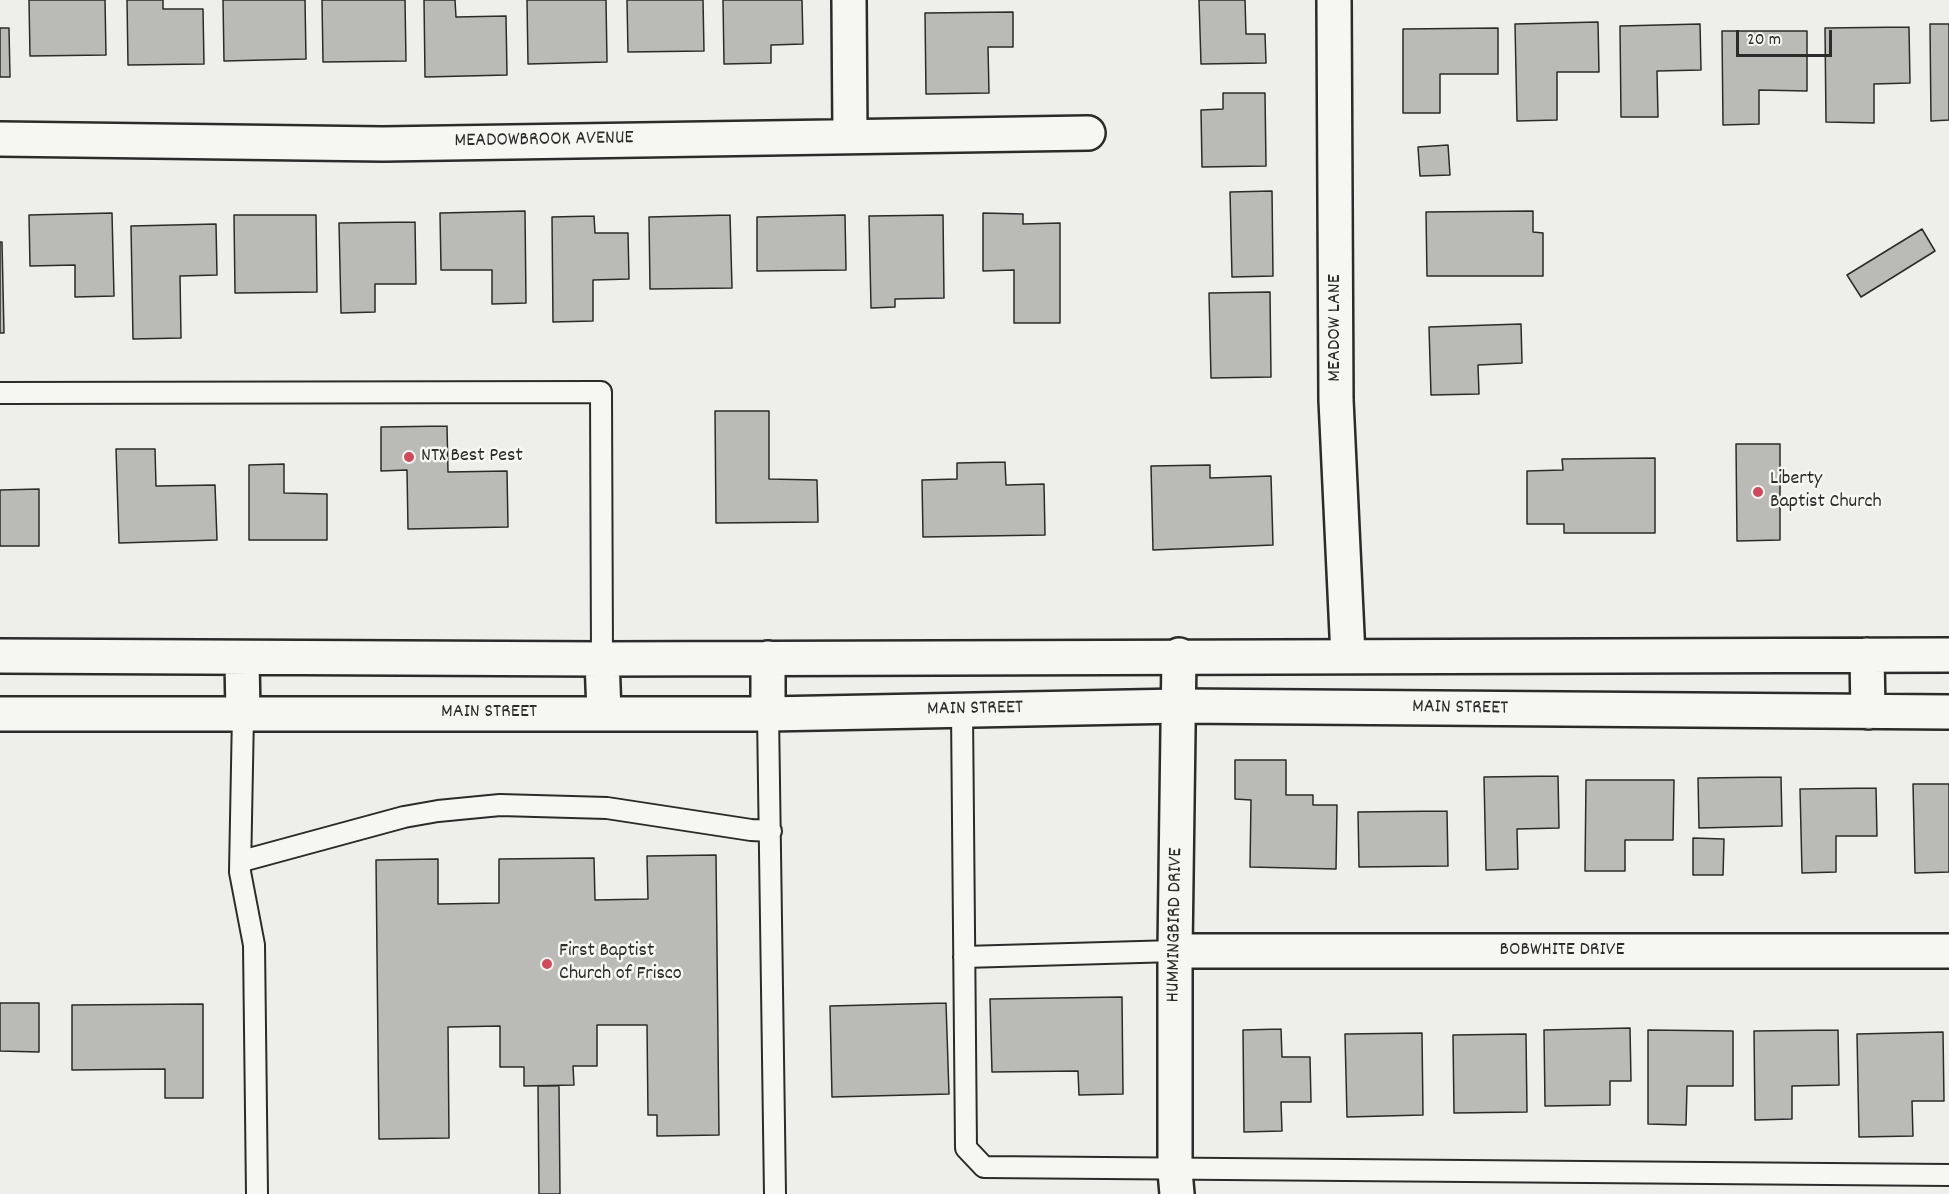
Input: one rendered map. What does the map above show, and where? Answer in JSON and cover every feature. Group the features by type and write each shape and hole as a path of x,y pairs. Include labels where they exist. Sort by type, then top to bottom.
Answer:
{"main road":[{"path":"849,0 850,135"},
{"name":"MEADOW LANE","path":"1334,0 1336,400 1348,656"},
{"name":"MEADOWBROOK AVENUE","path":"0,139 383,144 1088,133"},
{"path":"0,656 603,659 1179,655 1949,654"},
{"name":"HUMMINGBIRD DRIVE","path":"1176,1182 1175,951 1179,655"},
{"path":"1867,655 1868,712"},
{"path":"242,658 243,714"},
{"path":"768,658 768,714"},
{"path":"603,659 604,713"},
{"name":"MAIN STREET","path":"0,714 768,714 1180,706 1949,712"},
{"name":"BOBWHITE DRIVE","path":"1175,951 1949,951"}],"lane":[{"path":"0,393 601,392 603,659"},
{"path":"962,711 966,1148 984,1167 1176,1182 1824,1185 1949,1175"},
{"path":"243,714 242,881 254,945 257,1194"},
{"path":"768,714 776,1194"},
{"path":"242,861 404,817 500,805 607,808 771,831"},
{"path":"964,957 1175,951"}],"building":[{"path":"29,0 105,0 106,55 30,56"},
{"path":"127,0 163,0 163,9 203,9 204,64 128,65"},
{"path":"223,0 305,0 306,59 224,61"},
{"path":"322,0 405,0 406,61 323,62"},
{"path":"424,0 455,0 456,17 506,16 507,75 425,77"},
{"path":"527,0 606,0 607,62 528,64"},
{"path":"627,0 703,0 704,51 628,52"},
{"path":"723,0 802,0 803,44 771,45 771,63 724,64"},
{"path":"1199,0 1245,0 1246,34 1265,34 1266,63 1201,64"},
{"path":"1013,12 1013,47 988,47 989,93 926,94 925,13"},
{"path":"1598,22 1599,72 1557,72 1557,120 1517,121 1515,24"},
{"path":"1700,24 1701,70 1657,71 1658,117 1621,117 1620,26"},
{"path":"1930,24 1949,24 1949,120 1931,121"},
{"path":"1909,27 1910,83 1874,84 1874,123 1826,122 1825,28"},
{"path":"0,28 9,28 10,77 0,77"},
{"path":"1498,28 1498,74 1440,74 1440,113 1403,113 1403,29"},
{"path":"1722,31 1807,31 1807,91 1759,90 1759,124 1723,125"},
{"path":"1223,93 1265,93 1266,166 1202,167 1201,110 1223,109"},
{"path":"1448,145 1450,175 1420,176 1418,147"},
{"path":"1272,191 1273,276 1232,277 1230,192"},
{"path":"525,211 526,303 492,304 492,270 441,270 440,213"},
{"path":"1533,211 1533,232 1543,233 1543,276 1427,276 1426,212"},
{"path":"112,213 114,296 75,297 75,265 30,266 29,215"},
{"path":"983,213 1023,214 1023,224 1060,223 1060,323 1014,323 1014,270 983,271"},
{"path":"234,215 316,215 317,292 235,293"},
{"path":"730,215 732,288 650,289 649,217"},
{"path":"845,215 846,270 757,271 757,217"},
{"path":"943,215 944,298 895,299 895,307 871,308 869,216"},
{"path":"594,216 595,233 628,233 629,279 593,280 593,321 553,322 552,217"},
{"path":"415,222 416,284 375,284 375,312 341,313 339,223"},
{"path":"216,224 217,275 180,276 181,338 133,339 131,226"},
{"path":"1922,229 1935,251 1861,297 1847,275"},
{"path":"0,242 2,242 4,333 0,333"},
{"path":"1270,292 1271,377 1211,378 1209,293"},
{"path":"1521,324 1522,363 1478,365 1479,394 1431,395 1429,327"},
{"path":"715,411 769,411 769,479 817,480 818,522 716,523"},
{"path":"447,426 448,472 507,471 508,527 408,529 407,470 381,471 381,427"},
{"name":"Liberty Baptist Church","path":"1736,444 1780,444 1780,540 1737,541"},
{"path":"116,449 155,449 156,486 215,485 217,540 119,543"},
{"path":"1655,458 1655,533 1564,533 1564,524 1527,524 1527,471 1563,470 1562,459"},
{"path":"1005,462 1006,485 1044,484 1045,535 923,537 922,480 957,479 957,463"},
{"path":"284,464 284,493 327,494 327,540 249,540 249,465"},
{"path":"1210,465 1210,478 1271,476 1273,545 1153,550 1151,466"},
{"path":"39,489 39,546 0,546 0,490"},
{"path":"1235,760 1286,760 1286,795 1313,795 1313,805 1337,805 1336,869 1250,867 1251,800 1235,799"},
{"path":"1558,776 1559,828 1517,829 1518,869 1486,870 1484,777"},
{"path":"1781,777 1782,826 1699,828 1698,778"},
{"path":"1586,780 1674,780 1673,840 1625,840 1625,871 1585,871"},
{"path":"1913,784 1949,784 1949,872 1915,873"},
{"path":"1876,788 1877,836 1836,836 1836,872 1802,873 1800,789"},
{"path":"1447,811 1448,866 1359,867 1358,812"},
{"path":"1693,838 1724,839 1723,875 1693,875"},
{"name":"First Baptist Church of Frisco","path":"716,855 719,1135 657,1136 657,1115 648,1115 647,1025 597,1025 597,1066 573,1066 574,1085 524,1086 524,1067 500,1067 500,1026 448,1027 449,1138 379,1139 376,860 438,859 438,904 499,903 499,859 594,858 595,900 648,899 647,856"},
{"path":"1122,997 1123,1094 1079,1095 1078,1071 992,1072 990,999"},
{"path":"0,1003 39,1003 39,1052 0,1051"},
{"path":"946,1003 949,1094 832,1097 830,1006"},
{"path":"203,1004 203,1098 165,1098 165,1069 72,1070 72,1005"},
{"path":"1630,1028 1631,1081 1610,1081 1610,1105 1545,1106 1544,1030"},
{"path":"1281,1029 1282,1057 1310,1057 1311,1102 1281,1102 1282,1131 1244,1132 1243,1030"},
{"path":"1648,1030 1733,1031 1733,1086 1687,1086 1686,1125 1648,1124"},
{"path":"1838,1030 1839,1085 1792,1086 1792,1119 1755,1120 1754,1031"},
{"path":"1943,1032 1944,1101 1912,1101 1913,1136 1859,1137 1857,1034"},
{"path":"1422,1033 1423,1115 1347,1117 1345,1034"},
{"path":"1526,1034 1527,1112 1454,1113 1453,1035"},
{"path":"538,1086 559,1086 560,1194 539,1194"}],"place":[{"name":"NTX Best Pest","path":"409,457"},
{"name":"Liberty Baptist Church","path":"1758,492"},
{"name":"First Baptist Church of Frisco","path":"547,964"}]}
